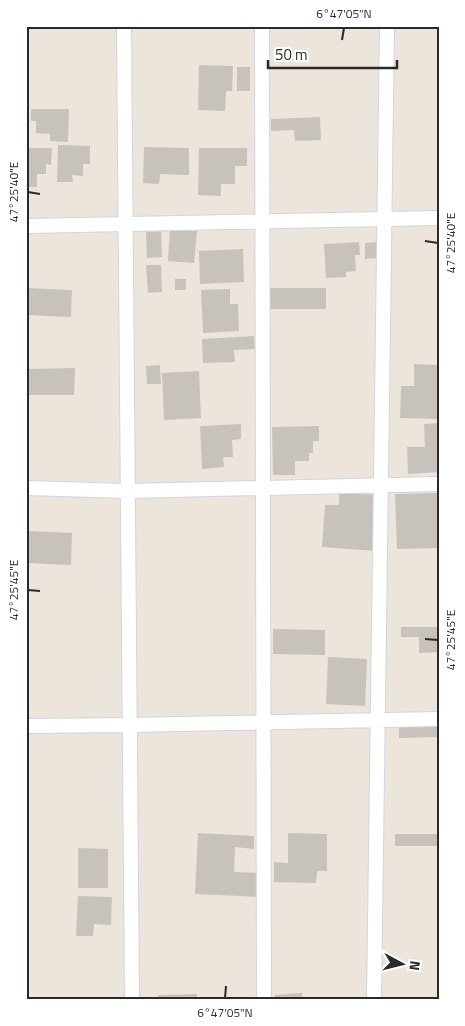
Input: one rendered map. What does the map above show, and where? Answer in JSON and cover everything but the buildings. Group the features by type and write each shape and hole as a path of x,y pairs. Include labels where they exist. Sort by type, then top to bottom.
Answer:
{"street":[{"path":"124,26 132,1000"},
{"path":"262,26 264,1000"},
{"path":"374,1000 387,26"},
{"path":"26,226 439,218"},
{"path":"26,488 127,491 439,484"},
{"path":"26,726 439,719"}]}
